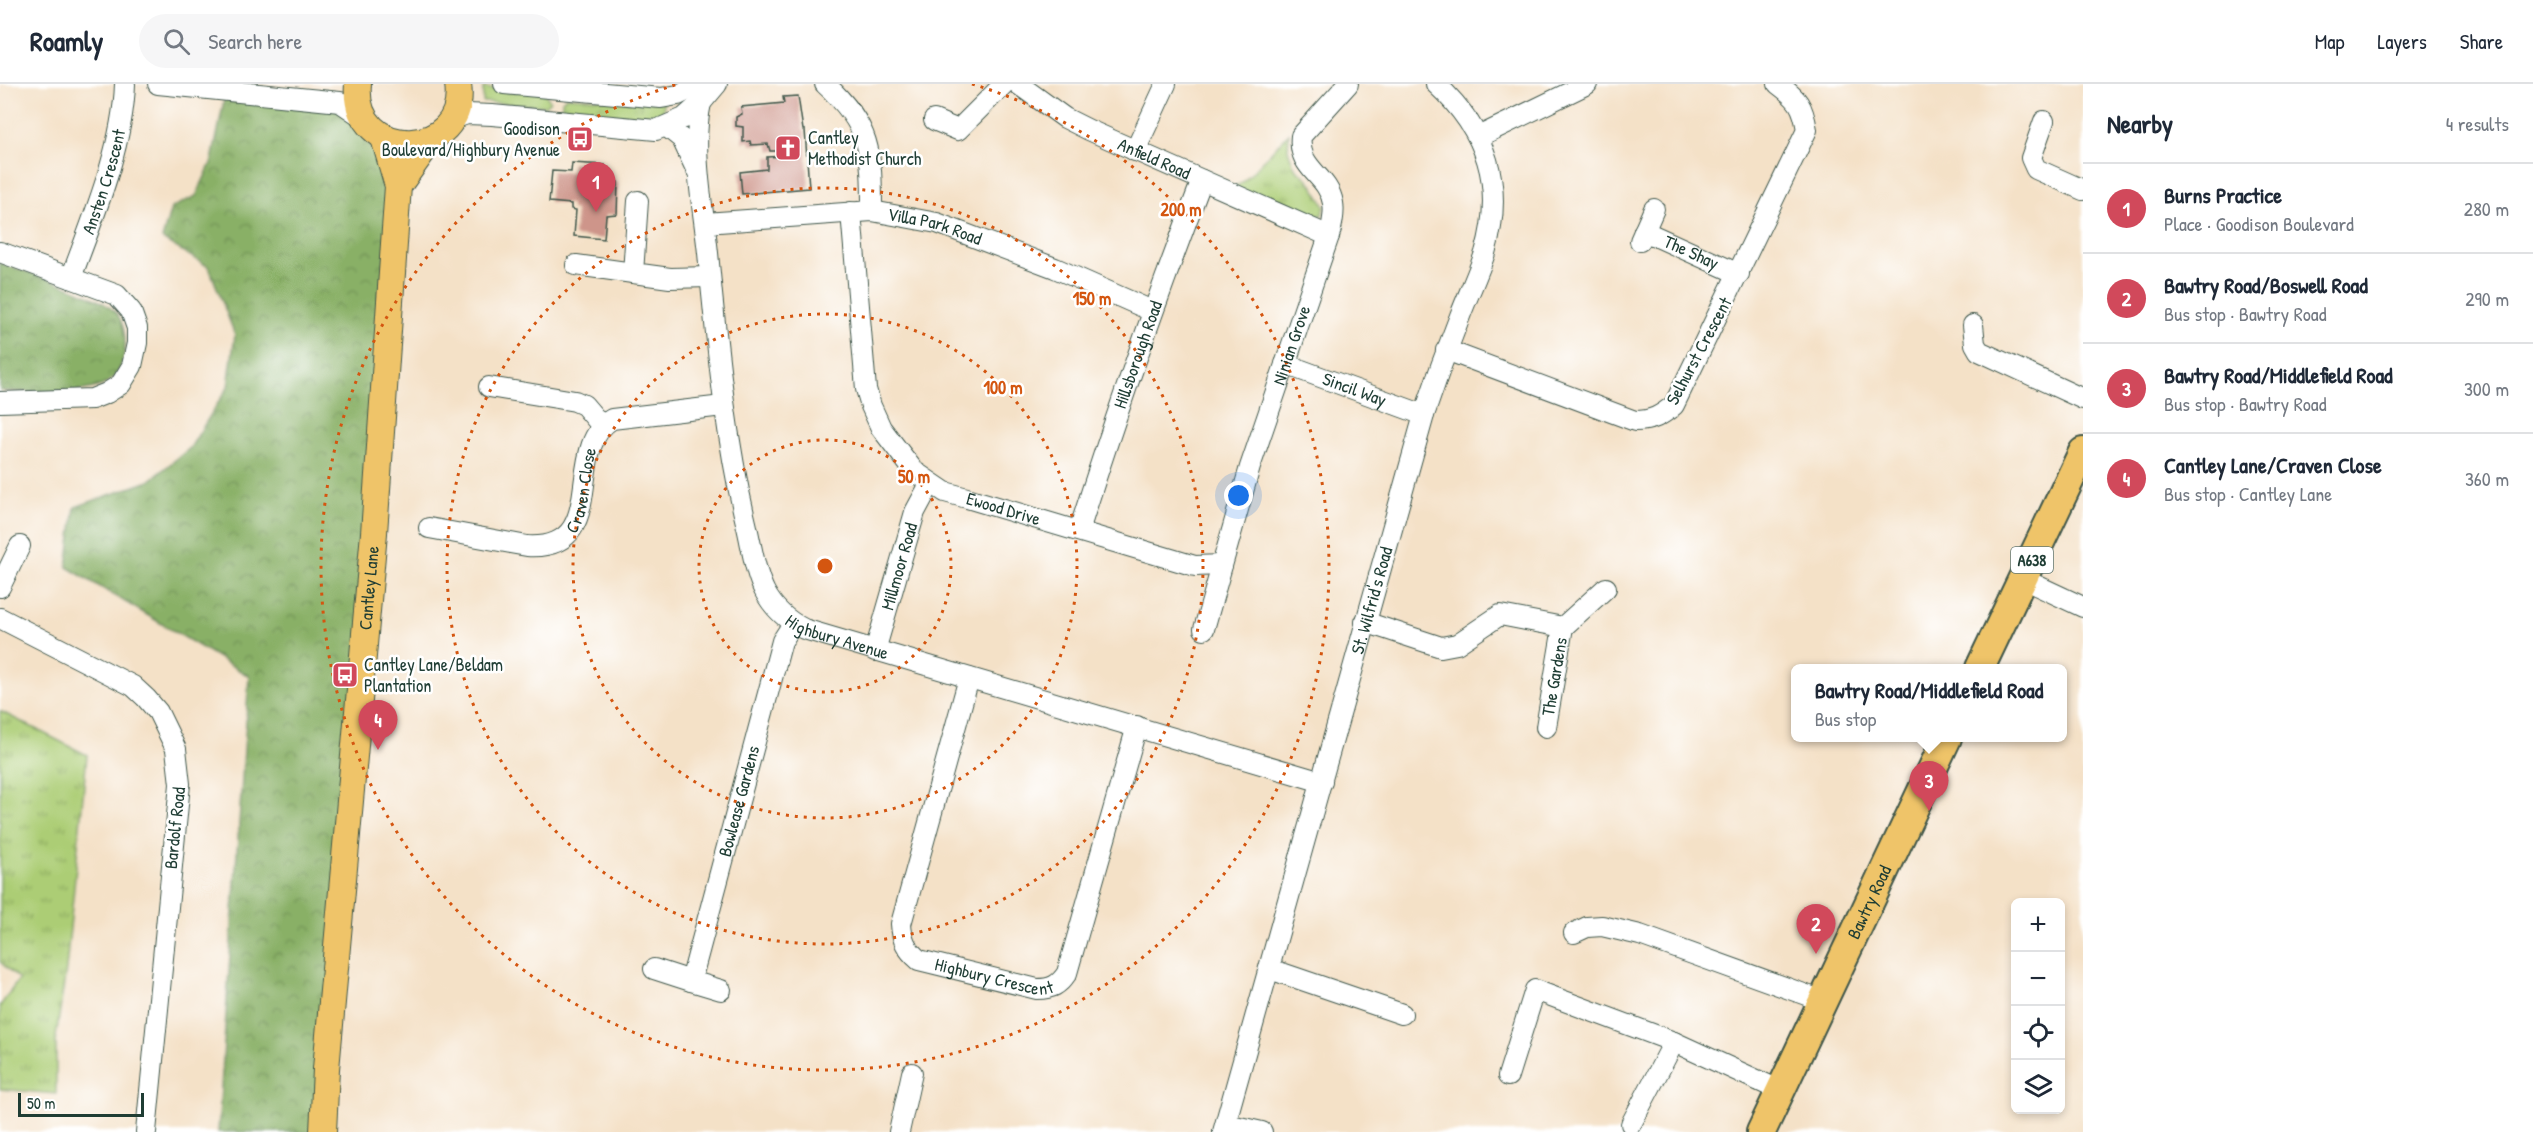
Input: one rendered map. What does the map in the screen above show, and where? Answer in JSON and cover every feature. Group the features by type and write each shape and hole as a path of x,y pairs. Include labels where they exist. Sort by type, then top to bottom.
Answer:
{"highway":[{"name":"A638","path":"1982,664 2081,461"},
{"name":"Bawtry Road","path":"1765,1131 1781,1091 1945,742"}],"main road":[{"path":"358,84 357,97 365,119 384,138 401,143 416,143 433,137"},
{"path":"398,186 433,137 453,118 460,93 458,84"},
{"name":"Cantley Lane","path":"323,1132 326,1069 374,533 398,186 384,138"}],"street":[{"name":"Ansten Crescent","path":"71,278 113,153 123,117 125,84"},
{"path":"158,84 340,102 365,119"},
{"path":"504,84 561,86 661,98 701,94"},
{"path":"453,118 467,114 655,130 684,118 701,94 717,84"},
{"path":"825,84 845,103 860,124 872,165 872,211"},
{"path":"934,120 958,130 1004,84"},
{"name":"Anfield Road","path":"1018,84 1065,118 1329,236"},
{"path":"1136,151 1166,84"},
{"name":"Ninian Grove","path":"1204,629 1250,467 1333,219 1333,202 1325,185 1300,153 1301,136 1348,84"},
{"name":"St. Wilfrid's Road","path":"1224,1128 1424,415 1490,234 1493,208 1492,183 1487,159 1478,137 1462,110 1436,84"},
{"path":"1478,137 1587,84"},
{"name":"Selhurst Crescent","path":"1446,350 1635,421 1649,421 1662,415 1674,405 1807,130 1805,115 1798,99 1778,84"},
{"path":"558,121 561,86"},
{"path":"700,180 698,117 701,94"},
{"path":"2044,121 2031,158 2036,169 2083,190"},
{"path":"667,126 682,139 700,180"},
{"name":"Highbury Avenue","path":"700,180 723,406 734,475 762,584 778,611 793,624 804,629 1322,782"},
{"name":"Hillsborough Road","path":"1080,531 1111,429 1152,311 1202,180"},
{"path":"633,273 638,201"},
{"name":"The Shay","path":"1654,209 1641,237 1739,274"},
{"name":"Villa Park Road","path":"705,223 795,219 872,211 937,223 1055,268 1152,311"},
{"name":"Ewood Drive","path":"851,212 866,389 881,428 914,471 945,492 1195,566 1222,565"},
{"path":"0,252 117,295 131,311 137,328 137,343 132,366 122,384 92,399 0,402"},
{"path":"576,265 670,278 710,277"},
{"path":"1973,326 1975,344 1979,351 2083,399"},
{"name":"Sincil Way","path":"1285,364 1424,415"},
{"path":"489,387 575,401 584,405 601,425"},
{"name":"Craven Close","path":"429,528 543,547 557,541 570,531 579,519 591,440 601,425 612,419 723,406"},
{"name":"Millmoor Road","path":"875,651 915,512 930,484"},
{"path":"0,587 20,546"},
{"path":"2023,579 2083,607"},
{"name":"The Gardens","path":"1546,727 1563,627 1606,588"},
{"name":"The Gardens","path":"1365,622 1441,647 1456,644 1500,615 1563,627"},
{"name":"Bardolf Road","path":"0,618 134,686 158,712 176,749 180,784 146,1132"},
{"name":"Bowlease Gardens","path":"691,981 782,641 793,624"},
{"name":"Highbury Crescent","path":"969,678 901,924 902,939 909,952 919,960 1037,989 1048,989 1059,984 1067,974 1137,726"},
{"path":"1574,933 1587,927 1602,926 1640,935 1823,1001"},
{"path":"654,969 720,990"},
{"path":"1269,969 1402,1014"},
{"path":"1508,1076 1535,990 1674,1042 1781,1091"},
{"path":"1631,1124 1674,1042"},
{"path":"899,1132 912,1073"},
{"path":"1224,1128 1262,1132"}],"green space":[{"path":"483,88 544,92 550,101 545,106 483,102"},
{"path":"226,90 340,102 398,186 322,1132 218,1132 249,676 67,567 75,507 149,481 190,448 228,387 235,335 209,267 162,239 171,208 196,196 212,161"},
{"path":"566,97 664,102 663,117 658,119 567,112 562,108 562,101"},
{"path":"1289,133 1288,150 1295,168 1309,180 1325,206 1322,215 1307,219 1232,189 1244,181"},
{"path":"0,263 80,291 108,306 117,314 123,328 125,349 120,367 112,378 105,384 83,390 0,391"},
{"path":"0,711 87,755 66,969 56,1037 56,1094 0,1089 0,1006 19,979 0,962"}],"building":[{"name":"Cantley Methodist Church","path":"798,96 803,130 805,130 809,188 742,194 740,172 767,169 767,157 785,156 784,151 770,151 768,144 751,145 750,141 743,142 743,127 736,126 736,117 742,114 741,107 784,103 783,97"},
{"path":"572,163 605,165 604,183 618,182 617,214 606,215 604,239 574,236 576,210 571,209 571,204 549,202 552,171 571,172"}],"place":[{"name":"Goodison Boulevard/Highbury Avenue","path":"580,139"},
{"name":"Cantley Methodist Church","path":"788,148"},
{"name":"Burns Practice","path":"596,212"},
{"name":"Cantley Lane/Beldam Plantation","path":"345,675"},
{"name":"Cantley Lane/Craven Close","path":"378,750"},
{"name":"Bawtry Road/Middlefield Road","path":"1929,811"},
{"name":"Bawtry Road/Boswell Road","path":"1816,954"}]}
